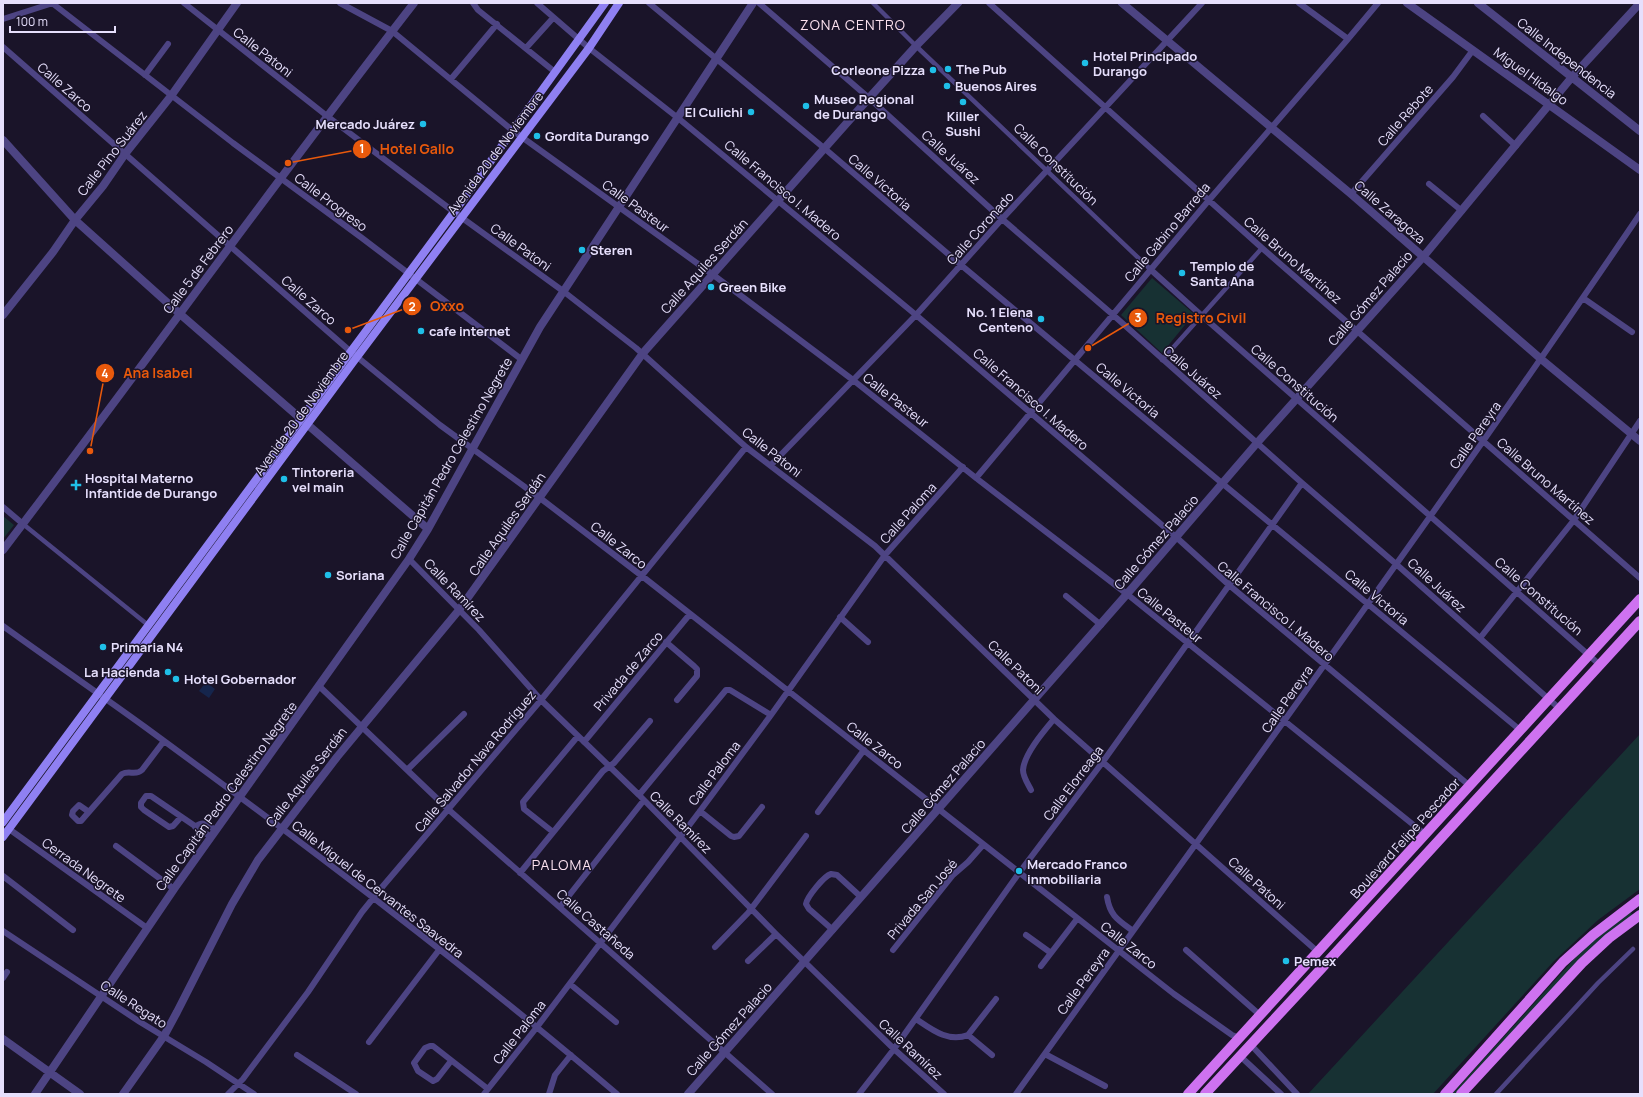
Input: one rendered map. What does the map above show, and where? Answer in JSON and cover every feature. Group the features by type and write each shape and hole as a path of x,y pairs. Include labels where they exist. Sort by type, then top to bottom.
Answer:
{"main road":[{"name":"Avenida 20 de Noviembre","path":"3,822 454,212 512,130 580,40 605,3"},
{"name":"Avenida 20 de Noviembre","path":"3,837 357,357 589,48 619,3"},
{"name":"Boulevard Felipe Pescador","path":"1188,1094 1640,599"},
{"name":"Boulevard Felipe Pescador","path":"1205,1094 1640,621"},
{"path":"1456,822 1472,795 1470,786"},
{"path":"1445,1094 1562,962 1640,899"},
{"path":"1462,1094 1582,963 1609,938 1640,915"},
{"path":"1318,952 1321,959 1320,970"},
{"path":"1284,989 1292,994 1302,990"},
{"path":"1240,1038 1251,1045"}],"street":[{"path":"3,18 53,3"},
{"name":"Calle Progreso","path":"53,3 172,96 521,359"},
{"name":"Calle Patoni","path":"184,3 327,116 461,218 563,291 643,353 663,374 746,447 875,546 1034,700 1102,763 1197,844 1318,952"},
{"name":"Calle Pino Suárez","path":"3,315 53,252 74,220 103,186 125,154 172,96 237,3"},
{"name":"Calle Pasteur","path":"340,3 392,31 521,137 712,274 853,380 976,478 1127,594 1426,835"},
{"name":"Calle 5 de Febrero","path":"3,550 327,116 414,3"},
{"path":"473,3 478,10 555,72"},
{"name":"Calle Francisco I. Madero","path":"536,3 589,48 678,118 916,315 1229,585 1470,786"},
{"name":"Calle Victoria","path":"649,3 824,148 1074,360 1520,730"},
{"name":"Calle Capitán Pedro Celestino Negrete","path":"34,1094 174,889 409,559 428,529 521,359 563,291 753,3"},
{"name":"Calle Juárez","path":"759,3 869,98 1002,219 1560,709"},
{"name":"Calle Constitución","path":"873,3 916,46 1150,269 1600,665"},
{"name":"Calle Aquiles Serdán","path":"124,1094 164,1036 193,983 240,889 281,828 459,610 643,353 869,98 916,46 958,3"},
{"name":"Calle Bruno Martínez","path":"989,3 1262,248 1640,578"},
{"name":"Calle Zaragoza","path":"1122,3 1350,194 1540,359 1640,441"},
{"name":"Calle Coronado","path":"771,465 916,315 1002,219 1202,3"},
{"path":"1299,3 1348,39"},
{"name":"Calle Gabino Barreda","path":"976,478 1150,269 1378,3"},
{"name":"Miguel Hidalgo","path":"1407,3 1550,104 1640,170"},
{"name":"Calle Independencia","path":"1478,3 1640,131"},
{"name":"Calle Gómez Palacio","path":"688,1094 1100,625 1257,443 1423,257 1572,77 1638,4"},
{"path":"526,48 553,18"},
{"path":"451,79 497,24"},
{"path":"145,75 168,44"},
{"name":"Calle Zarco","path":"3,47 350,351 407,398 642,576 1118,951 1174,994 1232,1035 1240,1038"},
{"name":"Calle Rebote","path":"1350,194 1453,77 1473,50"},
{"path":"1483,116 1516,146"},
{"path":"3,140 74,220 428,529"},
{"path":"1429,184 1462,211"},
{"name":"Calle Pereyra","path":"1016,1094 1431,517 1640,214"},
{"path":"1162,360 1262,248"},
{"path":"1583,298 1632,332"},
{"path":"1480,638 1574,520 1640,421"},
{"name":"Calle Salvador Nava Rodríguez","path":"228,1094 239,1084 308,992 373,899 541,700 746,447"},
{"name":"Calle Paloma","path":"486,1091 570,984 700,811 885,555 963,467"},
{"name":"Calle Elorreaga","path":"859,1094 894,1049 1019,874 1102,763 1302,483"},
{"path":"3,507 148,625"},
{"name":"Calle Ramírez","path":"409,559 459,610 541,700 639,795 776,934 894,1049 944,1094"},
{"path":"1066,596 1100,625"},
{"name":"Privada de Zarco","path":"584,742 690,614"},
{"path":"840,617 868,642"},
{"name":"Calle Miguel de Cervantes Saavedra","path":"3,626 164,741 281,828 537,1026 617,1094"},
{"path":"666,642 694,666 698,673 677,700"},
{"name":"Calle Castañeda","path":"319,686 449,810 772,1094"},
{"path":"639,795 727,689 769,714"},
{"path":"407,770 464,714"},
{"path":"1031,790 1026,780 1023,768 1038,739 1054,719"},
{"path":"520,873 603,771 614,763 650,721"},
{"path":"553,832 527,812 523,806 525,799 578,736"},
{"path":"89,812 122,774 128,772 137,773 142,770 164,741"},
{"path":"818,812 864,750"},
{"path":"181,817 173,826 170,827 144,810 141,807 141,803 146,796 151,796 181,817 195,827 200,823 205,823 213,834"},
{"path":"560,907 644,800"},
{"path":"700,811 734,837 739,836 762,807"},
{"name":"Cerrada Negrete","path":"8,829 147,928"},
{"path":"715,947 751,908 806,836"},
{"name":"Privada San José","path":"893,950 953,875 968,862 983,845"},
{"path":"116,846 174,889"},
{"path":"833,930 809,909 806,904 808,898 826,877 831,874 837,875 861,897"},
{"path":"3,876 73,930"},
{"path":"1107,897 1110,911 1113,916 1133,932"},
{"path":"1041,966 1077,919"},
{"name":"Calle Regato","path":"3,930 101,996 254,1094"},
{"path":"748,961 776,934"},
{"path":"1026,935 1051,953"},
{"path":"1496,1094 1598,983 1633,949"},
{"path":"369,1042 439,950"},
{"path":"1186,950 1260,1015"},
{"path":"570,984 616,1022"},
{"path":"916,1018 935,1031 949,1037 963,1037 968,1035 996,999"},
{"path":"968,1035 992,1055"},
{"path":"3,1039 80,1094"},
{"path":"1251,1045 1297,1094"},
{"path":"451,1061 437,1079 433,1081 418,1071 414,1063 425,1048 430,1046 451,1061 486,1091"},
{"path":"1045,1054 1105,1086"},
{"path":"297,1055 356,1094"},
{"path":"549,1094 555,1075 570,1055"},
{"path":"1240,1056 1280,1094"}],"green space":[{"path":"1152,278 1194,314 1162,353 1121,315"},
{"path":"3,516 14,525 3,539"},
{"path":"1640,734 1640,889 1598,920 1554,961 1433,1094 1308,1094"},
{"path":"1630,912 1633,915 1587,952 1458,1094 1452,1094 1584,948"}],"water":[{"path":"206,682 215,689 209,698 199,691"}],"place":[{"name":"Hotel Principado Durango","path":"1085,63"},
{"name":"The Pub","path":"948,69"},
{"name":"Corleone Pizza","path":"933,70"},
{"name":"Buenos Aires","path":"947,86"},
{"name":"Killer Sushi","path":"963,102"},
{"name":"Museo Regional de Durango","path":"806,106"},
{"name":"El Culichi","path":"751,112"},
{"name":"Mercado Juárez","path":"423,124"},
{"name":"Gordita Durango","path":"537,136"},
{"name":"Hotel Gallo","path":"288,163"},
{"name":"Steren","path":"582,250"},
{"name":"Templo de Santa Ana","path":"1182,273"},
{"name":"Green Bike","path":"711,287"},
{"name":"No. 1 Elena Centeno","path":"1041,319"},
{"name":"Oxxo","path":"348,330"},
{"name":"cafe internet","path":"421,331"},
{"name":"Registro Civil","path":"1088,348"},
{"name":"Ana Isabel","path":"90,451"},
{"name":"Tintoreria vel main","path":"284,479"},
{"name":"Hospital Materno Infantide de Durango","path":"76,485"},
{"name":"Soriana","path":"328,575"},
{"name":"Primaria N4","path":"103,647"},
{"name":"La Hacienda","path":"168,672"},
{"name":"Hotel Gobernador","path":"176,679"},
{"name":"Mercado Franco inmobiliaria","path":"1019,871"},
{"name":"Pemex","path":"1286,961"}],"district":[{"name":"ZONA CENTRO","path":"853,24"},
{"name":"PALOMA","path":"562,864"}]}
